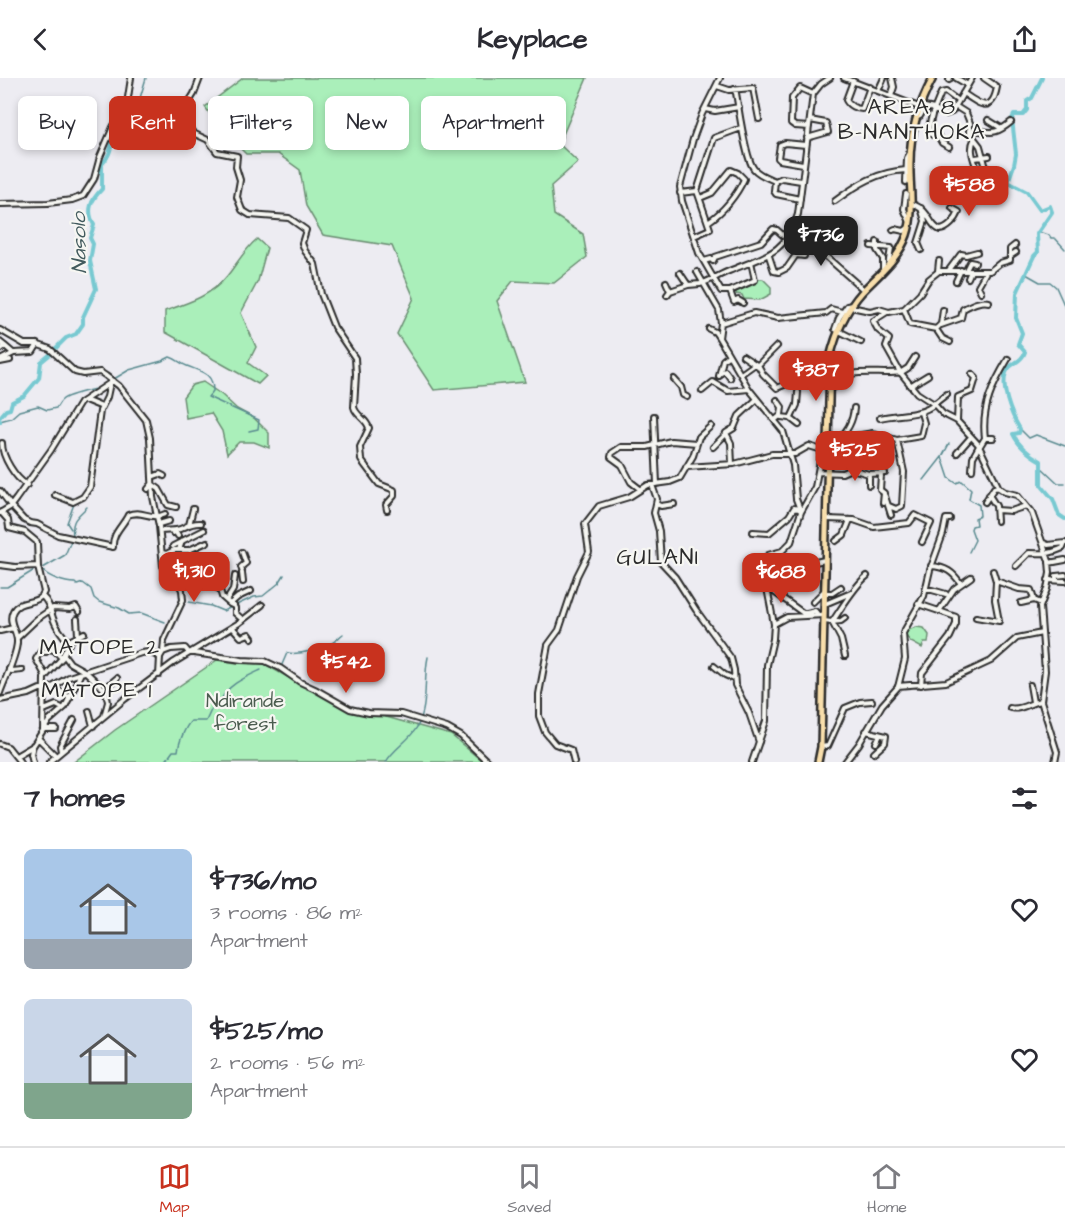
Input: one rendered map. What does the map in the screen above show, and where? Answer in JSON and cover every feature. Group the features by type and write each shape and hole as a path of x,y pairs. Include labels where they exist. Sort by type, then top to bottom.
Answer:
{"main road":[{"path":"818,762 821,747 822,617 826,519 824,457 827,442 829,371 838,331 851,306 864,290 883,273 901,248 909,226 912,204 910,153 919,107 933,78"}],"street":[{"path":"0,204 48,203 82,198 94,179 100,157 113,127 127,104 131,78"},
{"path":"200,78 182,116 193,134 205,138 217,152 237,156 236,167 240,180 237,191 240,207 250,215 289,218 306,230 302,243 315,264 328,314 356,361 354,407 369,428 360,447 361,460 379,484 394,490 394,496 386,505 387,510"},
{"path":"720,78 693,139 680,194 704,261 722,291 730,291 756,279 751,262"},
{"path":"666,282 669,293 688,285 704,283 769,256 786,238 796,220 800,199 813,94 821,84 831,78"},
{"path":"844,78 863,82 878,91 919,107"},
{"path":"878,91 884,78"},
{"path":"891,96 894,87 892,78"},
{"path":"956,78 968,85"},
{"path":"916,118 926,107 948,114 972,78"},
{"path":"963,93 980,105 989,104 997,87 984,78"},
{"path":"853,81 846,100 848,104 858,109 862,109 870,87"},
{"path":"717,86 725,90 753,88 759,119"},
{"path":"809,127 795,126 791,123 792,99 800,88 813,94"},
{"path":"734,89 739,106 741,128 752,166 757,172 775,182"},
{"path":"949,147 942,143 938,136 930,134 929,127 942,92 958,101"},
{"path":"705,109 715,111 739,106"},
{"path":"955,106 964,110 971,121 969,130 986,156 988,173 1001,185"},
{"path":"807,138 825,134 828,130 826,123 810,120"},
{"path":"988,120 1000,128"},
{"path":"969,130 989,134 1011,122"},
{"path":"694,236 709,230 698,191 714,138 741,128"},
{"path":"974,140 971,145 979,175 988,173"},
{"path":"803,164 780,160 778,149 785,143 806,145"},
{"path":"906,182 907,154 910,153"},
{"path":"975,158 986,156"},
{"path":"700,198 712,193 731,170 744,179 736,194 718,215 708,222"},
{"path":"835,201 859,183 877,175 906,170"},
{"path":"775,182 785,178 801,182"},
{"path":"775,182 776,194 800,199"},
{"path":"680,194 698,191"},
{"path":"893,230 904,231 909,226 904,209 906,194"},
{"path":"912,204 926,212 934,227 942,230 959,214 952,208"},
{"path":"921,208 925,223 918,243 921,250"},
{"path":"899,211 906,212"},
{"path":"704,261 711,259 713,261 715,256 730,250 761,242 773,229 786,238"},
{"path":"790,230 822,253 864,290"},
{"path":"769,256 776,272 787,268 805,242"},
{"path":"883,273 883,258 879,255 875,245 891,249 888,266"},
{"path":"861,342 835,328 847,306 861,311 904,309 920,293 928,279 938,271 986,272 1010,260 1010,249 1015,245"},
{"path":"949,270 962,254 977,252"},
{"path":"1010,256 1016,252"},
{"path":"796,255 804,256"},
{"path":"938,271 939,261"},
{"path":"956,281 966,271 970,262 975,263"},
{"path":"966,271 968,278"},
{"path":"697,272 719,310 722,323 719,338"},
{"path":"981,292 978,286 986,272"},
{"path":"680,273 688,285"},
{"path":"730,291 734,302 738,300 743,303"},
{"path":"936,329 961,318 963,309 982,301 989,302"},
{"path":"722,323 758,312 778,318 826,313 831,309 842,312"},
{"path":"904,309 910,324 936,329 942,338 950,342"},
{"path":"941,325 943,310"},
{"path":"887,311 873,321 878,330 889,338 886,347 900,373 917,393 957,421 980,446 998,487 1005,492 1017,495 1035,519 1044,543 1049,563 1047,589 1041,603 1045,671 1041,700 1057,752 1055,762"},
{"path":"709,329 716,332 749,389 775,420 785,437 793,465 793,480 800,511"},
{"path":"0,330 24,344 38,344 58,354 75,372 83,374 100,372 119,386 146,420 150,438 152,484 163,566 177,580 183,600 164,640 163,652"},
{"path":"0,342 14,353"},
{"path":"0,361 14,353 32,353 38,344"},
{"path":"0,350 5,346"},
{"path":"741,374 757,365 777,346"},
{"path":"729,355 723,360 720,375 725,372 730,378"},
{"path":"743,356 757,365 767,380 778,388 808,375 829,371"},
{"path":"828,387 835,387 842,377 855,374 900,373 908,368 915,357"},
{"path":"972,470 973,457 986,438 984,425 987,403 995,381 1008,359"},
{"path":"0,361 10,360"},
{"path":"957,421 958,398 972,390 976,378 972,374"},
{"path":"910,386 928,375"},
{"path":"674,379 687,397"},
{"path":"69,643 56,626 51,609 42,596 43,583 38,567 36,542 26,533 9,528 8,520 1,513 11,506 27,484 77,408 111,382"},
{"path":"54,495 73,502 86,494 93,473 93,454 102,407 111,382"},
{"path":"702,391 713,382 729,391 749,389"},
{"path":"792,418 797,405 798,392"},
{"path":"880,418 896,414 921,413 947,394"},
{"path":"713,447 734,428 739,416 757,399"},
{"path":"85,400 102,407"},
{"path":"777,400 782,406 780,417"},
{"path":"837,441 850,426 854,408"},
{"path":"827,442 848,441 855,436 873,433 897,440 921,436 924,423 921,413"},
{"path":"654,416 656,445 654,484 657,498 654,513 659,531 661,562 675,577 733,663 735,685 749,713 759,743"},
{"path":"775,420 780,417 792,418 799,425"},
{"path":"574,762 571,750 559,747 547,735 539,716 539,694 548,645 559,630 577,576 589,552 585,524 599,506 628,497 654,484 678,480 693,456 700,436 711,426"},
{"path":"726,435 731,445 732,464"},
{"path":"957,453 971,437"},
{"path":"986,438 993,438"},
{"path":"889,506 896,509 902,506 903,502 904,472 897,440"},
{"path":"640,489 631,482 621,465 611,457 611,453 621,447 656,445 671,441 698,442"},
{"path":"1,445 20,481 27,484"},
{"path":"686,467 732,464 772,454 795,454 811,446 821,449 824,457 812,494 800,511 795,532 788,546 765,558 766,587 774,624 767,665 766,721 752,762"},
{"path":"832,452 849,461 851,469"},
{"path":"0,456 7,460"},
{"path":"819,472 844,473 851,469 870,476 879,472 885,473"},
{"path":"879,472 881,475 880,490 884,493 891,515"},
{"path":"152,477 160,474 164,476"},
{"path":"869,485 870,476"},
{"path":"148,489 152,484"},
{"path":"152,484 159,489 168,505 176,507"},
{"path":"985,502 994,488 998,487"},
{"path":"0,492 24,520 37,524 50,532 113,547 114,536 128,515 133,513 158,517 165,514"},
{"path":"883,503 884,495"},
{"path":"989,495 997,510 997,520"},
{"path":"656,504 661,506 674,504"},
{"path":"997,510 1011,511 1026,506"},
{"path":"753,532 769,533 789,516 794,508 800,511"},
{"path":"189,525 193,509"},
{"path":"826,519 850,520 884,526 909,523 915,515 931,523 922,542"},
{"path":"845,762 880,707 898,687 905,659 903,633 924,596 946,519 950,519"},
{"path":"836,541 844,535 850,520"},
{"path":"159,525 170,521"},
{"path":"174,532 189,525 201,523"},
{"path":"160,531 168,529 178,536"},
{"path":"173,546 204,530"},
{"path":"162,551 166,542"},
{"path":"179,549 182,542"},
{"path":"168,554 179,549 189,550 207,542"},
{"path":"1044,543 1065,546"},
{"path":"1016,566 1029,553 1047,554 1065,546"},
{"path":"162,551 177,558 220,590 222,597 233,606 235,613 243,620"},
{"path":"244,552 246,562"},
{"path":"243,582 241,567 252,559"},
{"path":"806,567 825,560"},
{"path":"1049,563 1065,560"},
{"path":"0,565 38,567"},
{"path":"931,566 947,568 954,573 962,585"},
{"path":"976,617 999,621 993,570"},
{"path":"1056,579 1056,576 1065,575"},
{"path":"228,598 233,590 235,576"},
{"path":"832,622 848,601 851,593 867,576"},
{"path":"939,611 954,589 971,577"},
{"path":"1048,580 1065,581"},
{"path":"996,581 1019,589 1032,590 1034,600"},
{"path":"766,587 807,614 815,610 832,622 841,621 844,618"},
{"path":"813,602 824,592 832,593 841,587"},
{"path":"925,590 946,594"},
{"path":"233,606 238,597 251,591"},
{"path":"824,605 851,593"},
{"path":"0,693 15,655 17,639 11,619 14,609 42,596"},
{"path":"1021,603 1034,600 1041,603"},
{"path":"918,604 956,617 950,637 922,673 921,685"},
{"path":"49,762 118,705 189,652 243,620 262,605"},
{"path":"17,639 51,609 76,607 79,612"},
{"path":"774,624 787,617 822,617"},
{"path":"77,619 78,635"},
{"path":"832,622 841,639 845,656"},
{"path":"232,627 241,637 249,634 252,638"},
{"path":"0,631 13,628"},
{"path":"43,729 42,689 45,675 63,657 69,643 84,633"},
{"path":"898,687 946,682 991,660 1017,638 1042,633"},
{"path":"159,675 159,657 163,652 171,649 183,648 189,652 233,659 265,661 350,709 369,713 401,714 447,728 461,736 488,762"},
{"path":"45,675 36,659 41,651 47,652 50,649 86,672 104,689 108,699 104,717"},
{"path":"0,700 54,687 69,677 144,652 159,657"},
{"path":"714,666 734,679"},
{"path":"9,669 22,670"},
{"path":"33,762 31,754 34,744 43,729 65,707 80,675"},
{"path":"104,689 117,678"},
{"path":"1030,685 1033,702"},
{"path":"54,687 70,698"},
{"path":"108,699 118,705"},
{"path":"821,747 828,746 845,708 872,700"},
{"path":"1010,708 1025,707 1041,700"},
{"path":"44,710 56,705 62,708"},
{"path":"89,711 93,726"},
{"path":"61,751 60,746 74,720"},
{"path":"43,729 56,729"},
{"path":"866,731 886,736 885,741 874,753"},
{"path":"876,743 880,735"},
{"path":"38,738 56,756"},
{"path":"0,744 8,747 20,762"},
{"path":"16,756 34,744"}],"green space":[{"path":"243,78 587,78 566,128 566,96 421,96 421,150 565,150 578,162 551,186 554,215 583,234 587,257 554,283 513,281 497,301 525,382 434,390 397,334 414,298 392,246 323,235 306,206 300,170 278,154 246,154 242,150 313,150 313,96 219,96"},
{"path":"257,239 267,248 258,281 241,313 256,347 248,363 266,376 258,384 165,332 165,311 199,298 214,289"},
{"path":"757,279 763,279 771,287 771,294 760,300 744,299 742,295 736,294 736,290"},
{"path":"203,382 237,409 254,418 269,433 269,448 254,442 239,442 227,454 222,431 211,413 186,418 183,397 192,385"},
{"path":"916,627 924,628 929,635 928,643 924,643 922,648 911,642 905,635 908,630"},
{"name":"Ndirande forest","path":"217,660 237,663 261,662 305,687 354,708 451,735 483,762 74,762 115,730"}],"waterway":[{"path":"141,96 146,78"},
{"path":"1042,78 1032,98 1027,101 1027,110 1023,115 1014,115 1012,119 1016,154 1008,182 1027,192 1040,210 1050,206 1052,212 1037,234 1038,252 1017,293 1016,318 1022,333 1018,344 1025,352 1022,358 1008,369 1005,375 1005,391 1020,429 1019,433 1013,434 1025,449 1041,461 1041,485 1053,499 1059,515 1065,519"},
{"name":"Nasolo","path":"54,350 66,338 76,334 83,324 83,317 96,289 90,261 93,244 90,238 94,225 90,210 95,197 102,189 102,164 110,150"},
{"path":"1038,232 1055,238 1065,249"},
{"path":"1026,274 1040,282 1050,282 1056,287 1065,307"},
{"name":"Nasolo","path":"0,417 10,409 12,402 24,396 39,378 41,362 53,352"},
{"path":"114,379 129,370 170,357 209,377 213,391 208,397 259,420 258,429 249,431"},
{"path":"0,421 11,418 19,411 38,406 47,410 56,408 64,398 99,388"},
{"path":"1020,429 1029,438 1036,435 1065,446"},
{"path":"924,480 949,444"},
{"path":"942,457 949,478 956,483 962,481 971,489 969,499 979,505 980,516 975,518 976,525 971,529 975,540 969,552"},
{"path":"1041,467 1058,483 1065,483"},
{"path":"71,529 67,523 74,504"},
{"path":"73,536 75,520 87,507"},
{"path":"43,568 65,555 71,541"},
{"path":"0,587 7,587 36,569"},
{"path":"41,569 61,581 77,585 83,583 91,589 94,598 99,602 119,608 129,614 141,613 165,622"},
{"path":"189,602 223,611 254,597 263,596 279,583 284,575"},
{"path":"281,667 287,653 316,649 332,643 343,634"},
{"path":"386,762 414,732 421,719 428,657"},
{"path":"165,762 173,751 178,751 191,721 206,721 212,708 221,702 232,686 261,670"}],"district":[{"name":"AREA 8 B-NANTHOKA","path":"912,120"},
{"name":"GULANI","path":"658,557"},
{"name":"MATOPE 2","path":"100,647"},
{"name":"MATOPE 1","path":"97,690"}]}
